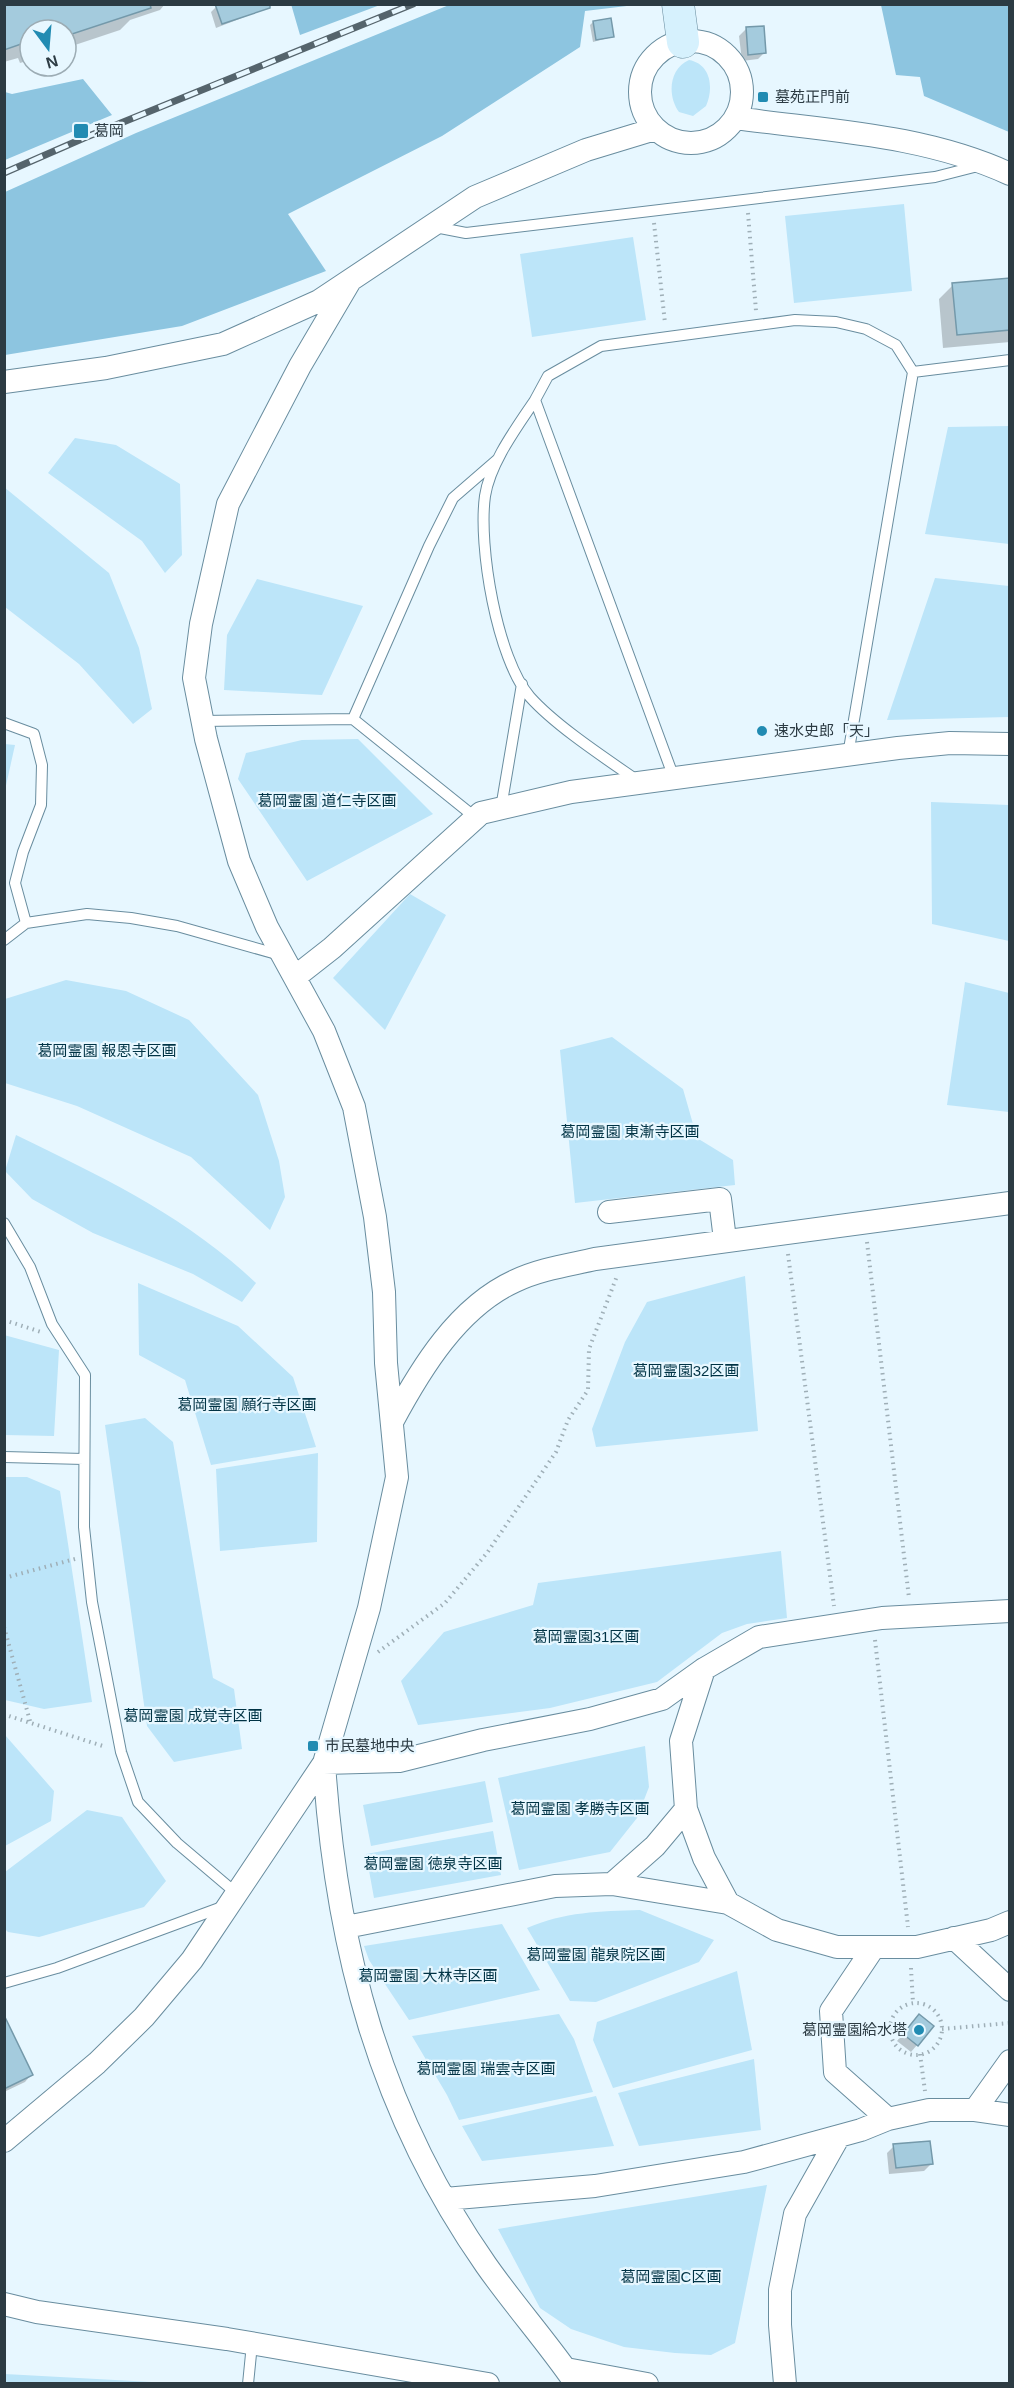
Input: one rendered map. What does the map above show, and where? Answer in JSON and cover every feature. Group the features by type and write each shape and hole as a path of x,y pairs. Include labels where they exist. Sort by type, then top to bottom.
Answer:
{"street":[{"path":"678,4 683,42"},
{"path":"683,42 703,43 718,49 730,59 738,73 742,88 741,104 735,118 718,134 697,143 667,138 655,129 645,115 640,99 641,82 646,67 657,54 671,45 683,42"},
{"path":"735,118 879,134 987,163 1010,174"},
{"path":"4,382 106,368 223,344 319,302 475,197 586,150 655,129"},
{"path":"4,2141 97,2063 144,2017 192,1960 324,1763 369,1608 397,1477 386,1363 384,1292 375,1216 354,1107 324,1031 267,927 239,861 202,721 194,678 201,624 228,504 294,376 350,281"},
{"path":"294,977 332,948 481,813 571,792 848,755 950,742 1010,744"},
{"path":"609,1212 720,1198 725,1240"},
{"path":"392,1422 431,1357 463,1319 487,1297 515,1281 554,1268 629,1254 1010,1203"},
{"path":"324,1763 399,1761 483,1740 590,1719 662,1699 704,1669 759,1637 874,1619 1010,1611"},
{"path":"704,1669 681,1741 686,1809 704,1858 728,1903"},
{"path":"324,1763 330,1854 361,2004 379,2062 408,2130 445,2199 485,2264 571,2376 647,2384"},
{"path":"612,1884 655,1846 686,1809"},
{"path":"346,1927 555,1886 612,1884 728,1903 777,1930 837,1947 874,1947 911,1956 954,1938 991,1930 1010,1922"},
{"path":"954,1938 1010,1990"},
{"path":"874,1947 831,2011 835,2072 888,2119"},
{"path":"975,2110 1010,2061"},
{"path":"445,2199 595,2186 744,2162 839,2136 888,2119 929,2110 975,2110 1009,2115"},
{"path":"785,2384 780,2325 780,2290 795,2214 839,2136"},
{"path":"4,2304 37,2312 252,2344 488,2384"}],"lane":[{"path":"432,226 466,233 935,177 987,163"},
{"path":"641,783 587,744 531,697 511,668 485,563 485,495 500,458 548,376 601,346 757,323 795,320 836,322 866,329 896,345 913,372 848,755"},
{"path":"913,372 1010,360"},
{"path":"535,400 674,778"},
{"path":"353,719 429,546 453,498 500,458"},
{"path":"501,808 522,684"},
{"path":"202,721 353,719 476,818"},
{"path":"4,723 34,734 42,765 41,805 23,852 15,883 26,923"},
{"path":"4,940 26,923 87,914 131,918 177,926 283,956"},
{"path":"4,1223 30,1267 52,1324 85,1375 84,1459 87,1555 92,1602 121,1752 138,1802 232,1899 57,1968 4,1983"},
{"path":"4,1457 84,1459"},
{"path":"248,2384 252,2344"}],"path":[{"path":"747,200 757,323"},
{"path":"653,211 666,336"},
{"path":"865,1222 911,1616"},
{"path":"786,1232 836,1625"},
{"path":"351,1667 391,1644 445,1603 487,1553 556,1452 568,1420 588,1390 589,1350 614,1281 629,1254"},
{"path":"4,1320 62,1339"},
{"path":"4,1578 87,1555"},
{"path":"874,1619 911,1956 913,2003"},
{"path":"4,1627 30,1722"},
{"path":"4,1719 9,1716 121,1752"},
{"path":"913,2003 922,2003 936,2013 942,2029 935,2045 920,2054 904,2052 892,2040 890,2032 893,2016 898,2009 913,2003"},
{"path":"942,2029 1010,2024"},
{"path":"846,2034 890,2032"},
{"path":"920,2054 925,2092"}],"green space":[{"path":"689,60 702,66 710,85 706,106 693,116 679,112 672,90 677,70"},
{"path":"904,204 912,291 794,303 785,216"},
{"path":"633,237 646,320 532,337 520,254"},
{"path":"1009,426 1009,544 925,534 948,427"},
{"path":"75,438 116,445 180,484 182,555 165,573 142,541 48,473"},
{"path":"4,487 109,573 139,648 152,709 133,724 79,664 5,607"},
{"path":"935,578 1009,586 1009,717 887,720"},
{"path":"257,579 363,606 322,695 224,690 227,635"},
{"name":"葛岡霊園 道仁寺区画","path":"358,739 433,814 307,881 238,779 246,753 302,740"},
{"path":"4,744 15,745 5,790"},
{"path":"931,802 1009,805 1009,941 932,924"},
{"path":"410,894 446,915 385,1030 333,978"},
{"name":"葛岡霊園 報恩寺区画","path":"66,980 126,991 189,1020 258,1095 279,1161 285,1197 270,1230 191,1157 77,1106 5,1083 5,999"},
{"path":"965,982 1009,993 1009,1112 947,1105"},
{"name":"葛岡霊園 東漸寺区画","path":"612,1037 683,1089 697,1138 733,1160 735,1185 575,1203 560,1050"},
{"path":"16,1135 112,1183 172,1218 229,1259 256,1283 242,1302 193,1274 93,1233 32,1199 5,1171"},
{"name":"葛岡霊園32区画","path":"745,1276 758,1431 596,1447 592,1429 625,1342 647,1302"},
{"name":"葛岡霊園 願行寺区画","path":"138,1283 238,1326 293,1377 316,1447 211,1465 185,1380 139,1355"},
{"path":"4,1335 59,1350 54,1436 5,1435"},
{"name":"葛岡霊園 成覚寺区画","path":"145,1418 173,1442 213,1678 234,1689 242,1749 174,1762 147,1726 105,1425"},
{"path":"318,1453 317,1542 220,1551 216,1469"},
{"path":"5,1477 27,1477 60,1491 92,1702 44,1709 5,1700"},
{"name":"葛岡霊園31区画","path":"781,1551 787,1618 747,1624 722,1633 657,1682 550,1708 418,1725 401,1681 444,1632 533,1605 538,1583"},
{"path":"5,1735 54,1791 51,1821 5,1846"},
{"name":"葛岡霊園 孝勝寺区画","path":"645,1746 649,1787 637,1818 610,1852 519,1870 498,1778"},
{"path":"485,1781 493,1822 371,1846 363,1805"},
{"path":"87,1810 122,1817 166,1881 144,1907 39,1937 8,1932 5,1929 5,1872"},
{"name":"葛岡霊園 徳泉寺区画","path":"493,1831 501,1875 374,1898 366,1854"},
{"name":"葛岡霊園 龍泉院区画","path":"640,1910 714,1940 699,1962 596,2002 570,2001 527,1928 568,1916"},
{"name":"葛岡霊園 大林寺区画","path":"502,1924 540,1990 409,2020 369,1960 364,1946"},
{"path":"737,1971 752,2050 613,2088 593,2040 597,2022"},
{"name":"葛岡霊園 瑞雲寺区画","path":"559,2014 574,2039 593,2092 459,2120 412,2036"},
{"path":"754,2059 761,2130 639,2146 618,2093"},
{"path":"596,2096 614,2146 482,2161 462,2126"},
{"name":"葛岡霊園C区画","path":"767,2185 735,2343 711,2355 624,2347 571,2329 540,2308 498,2229"},
{"path":"5,2374 170,2383 5,2383"}],"shaded area":[{"path":"291,4 380,4 380,5 300,35"},
{"path":"449,5 635,5 585,11 580,47 442,136 288,214 326,271 182,326 5,355 5,192 136,133"},
{"path":"881,5 1009,5 1009,132 924,96 920,77 896,75"},
{"path":"83,79 112,115 5,160 5,92 12,94"}],"building":[{"path":"4,4 150,4 151,8 78,32 78,18 18,18 18,45 4,50"},
{"path":"215,4 270,4 270,8 222,24"},
{"path":"611,18 614,37 596,40 593,21"},
{"path":"764,26 766,53 748,55 746,27"},
{"path":"1010,278 1010,330 957,335 952,283"},
{"name":"葛岡霊園給水塔","path":"919,2014 934,2026 918,2046 903,2034"},
{"path":"4,2015 33,2075 4,2089"},
{"path":"930,2141 933,2164 896,2168 893,2144"}],"railway":[{"path":"4,173 413,4"}],"place":[{"name":"墓苑正門前","path":"763,97"},
{"name":"葛岡","path":"81,131"},
{"name":"速水史郎「天」","path":"762,731"},
{"name":"市民墓地中央","path":"313,1746"},
{"name":"葛岡霊園給水塔","path":"919,2030"}]}
